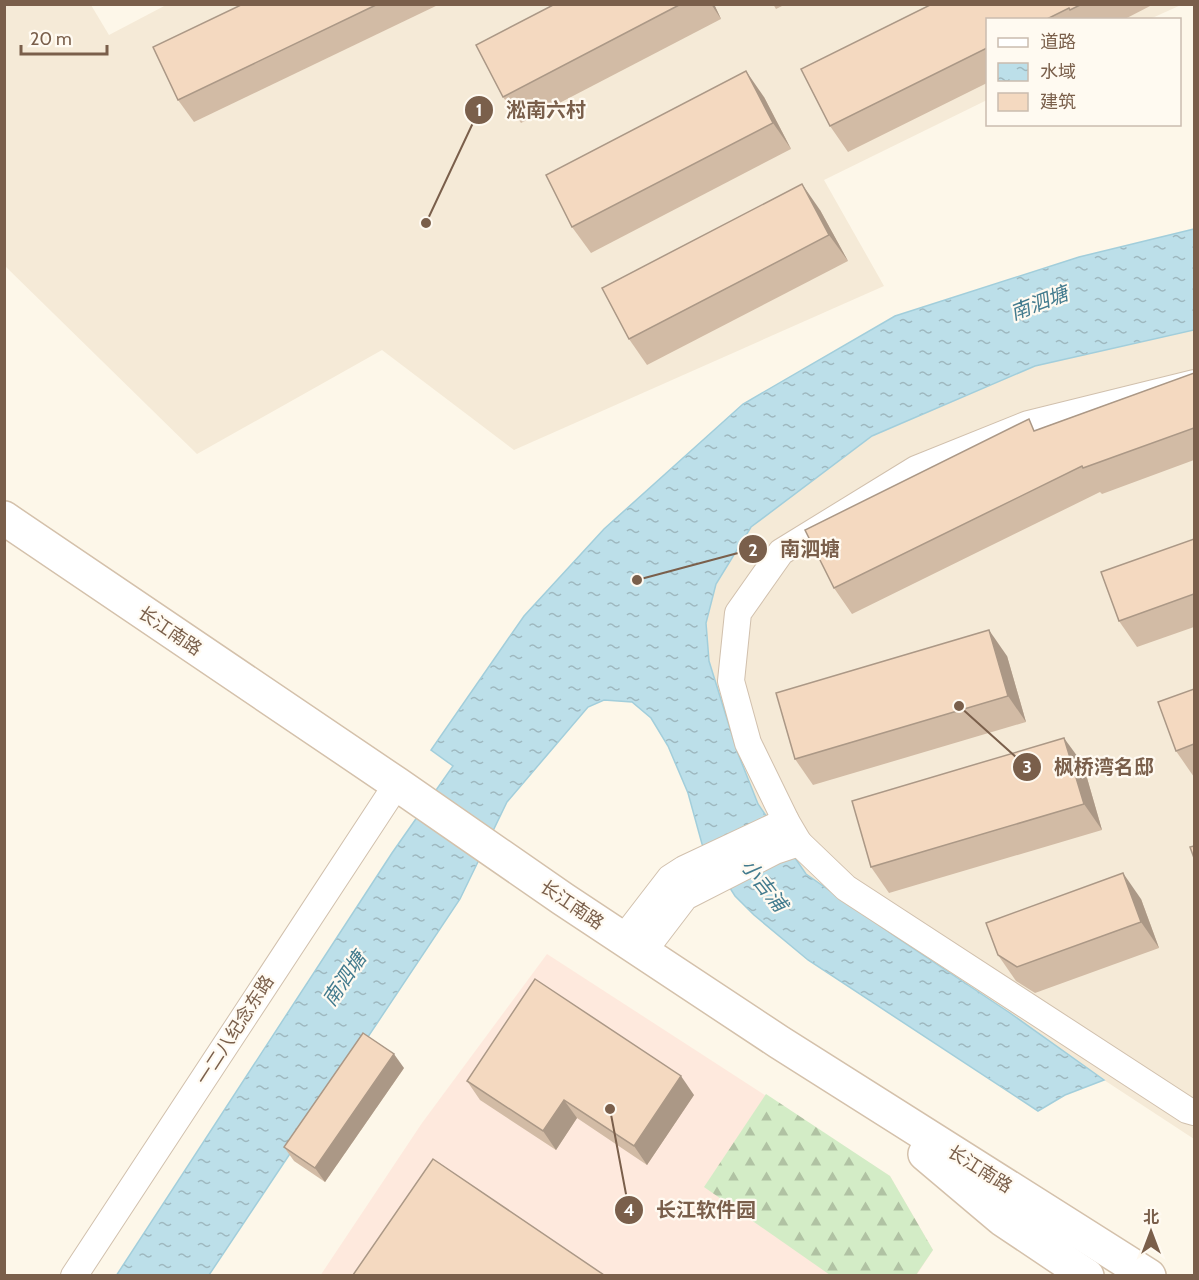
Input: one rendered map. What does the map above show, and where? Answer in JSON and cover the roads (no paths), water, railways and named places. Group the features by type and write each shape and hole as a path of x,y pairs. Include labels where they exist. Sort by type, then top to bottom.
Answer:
{"main road":[{"name":"长江南路","path":"4,518 545,887 838,1082 1149,1275"},
{"path":"838,1082 1002,1219 1087,1275"}],"street":[{"path":"775,834 731,681 738,613 781,552 916,469 1028,424 1194,383"},
{"name":"一二八纪念东路","path":"74,1275 396,784"},
{"path":"633,946 670,878 689,880 775,834 799,843 846,888 1194,1112"}],"water":[{"name":"小吉浦","path":"1194,229 1194,330 1035,366 872,436 751,527 716,584 706,623 709,661 737,751 758,804 806,874 1104,1080 1065,1095 1038,1111 808,960 735,896 702,844 688,793 668,746 651,718 632,702 604,700 588,707 507,802 460,899 209,1275 116,1276 392,853 453,766 431,750 524,616 604,529 743,404 895,316 1079,257"}],"place":[{"name":"淞南六村","path":"426,223"},
{"name":"南泗塘","path":"637,580"},
{"name":"枫桥湾名邸","path":"959,706"},
{"name":"长江软件园","path":"610,1109"}]}
